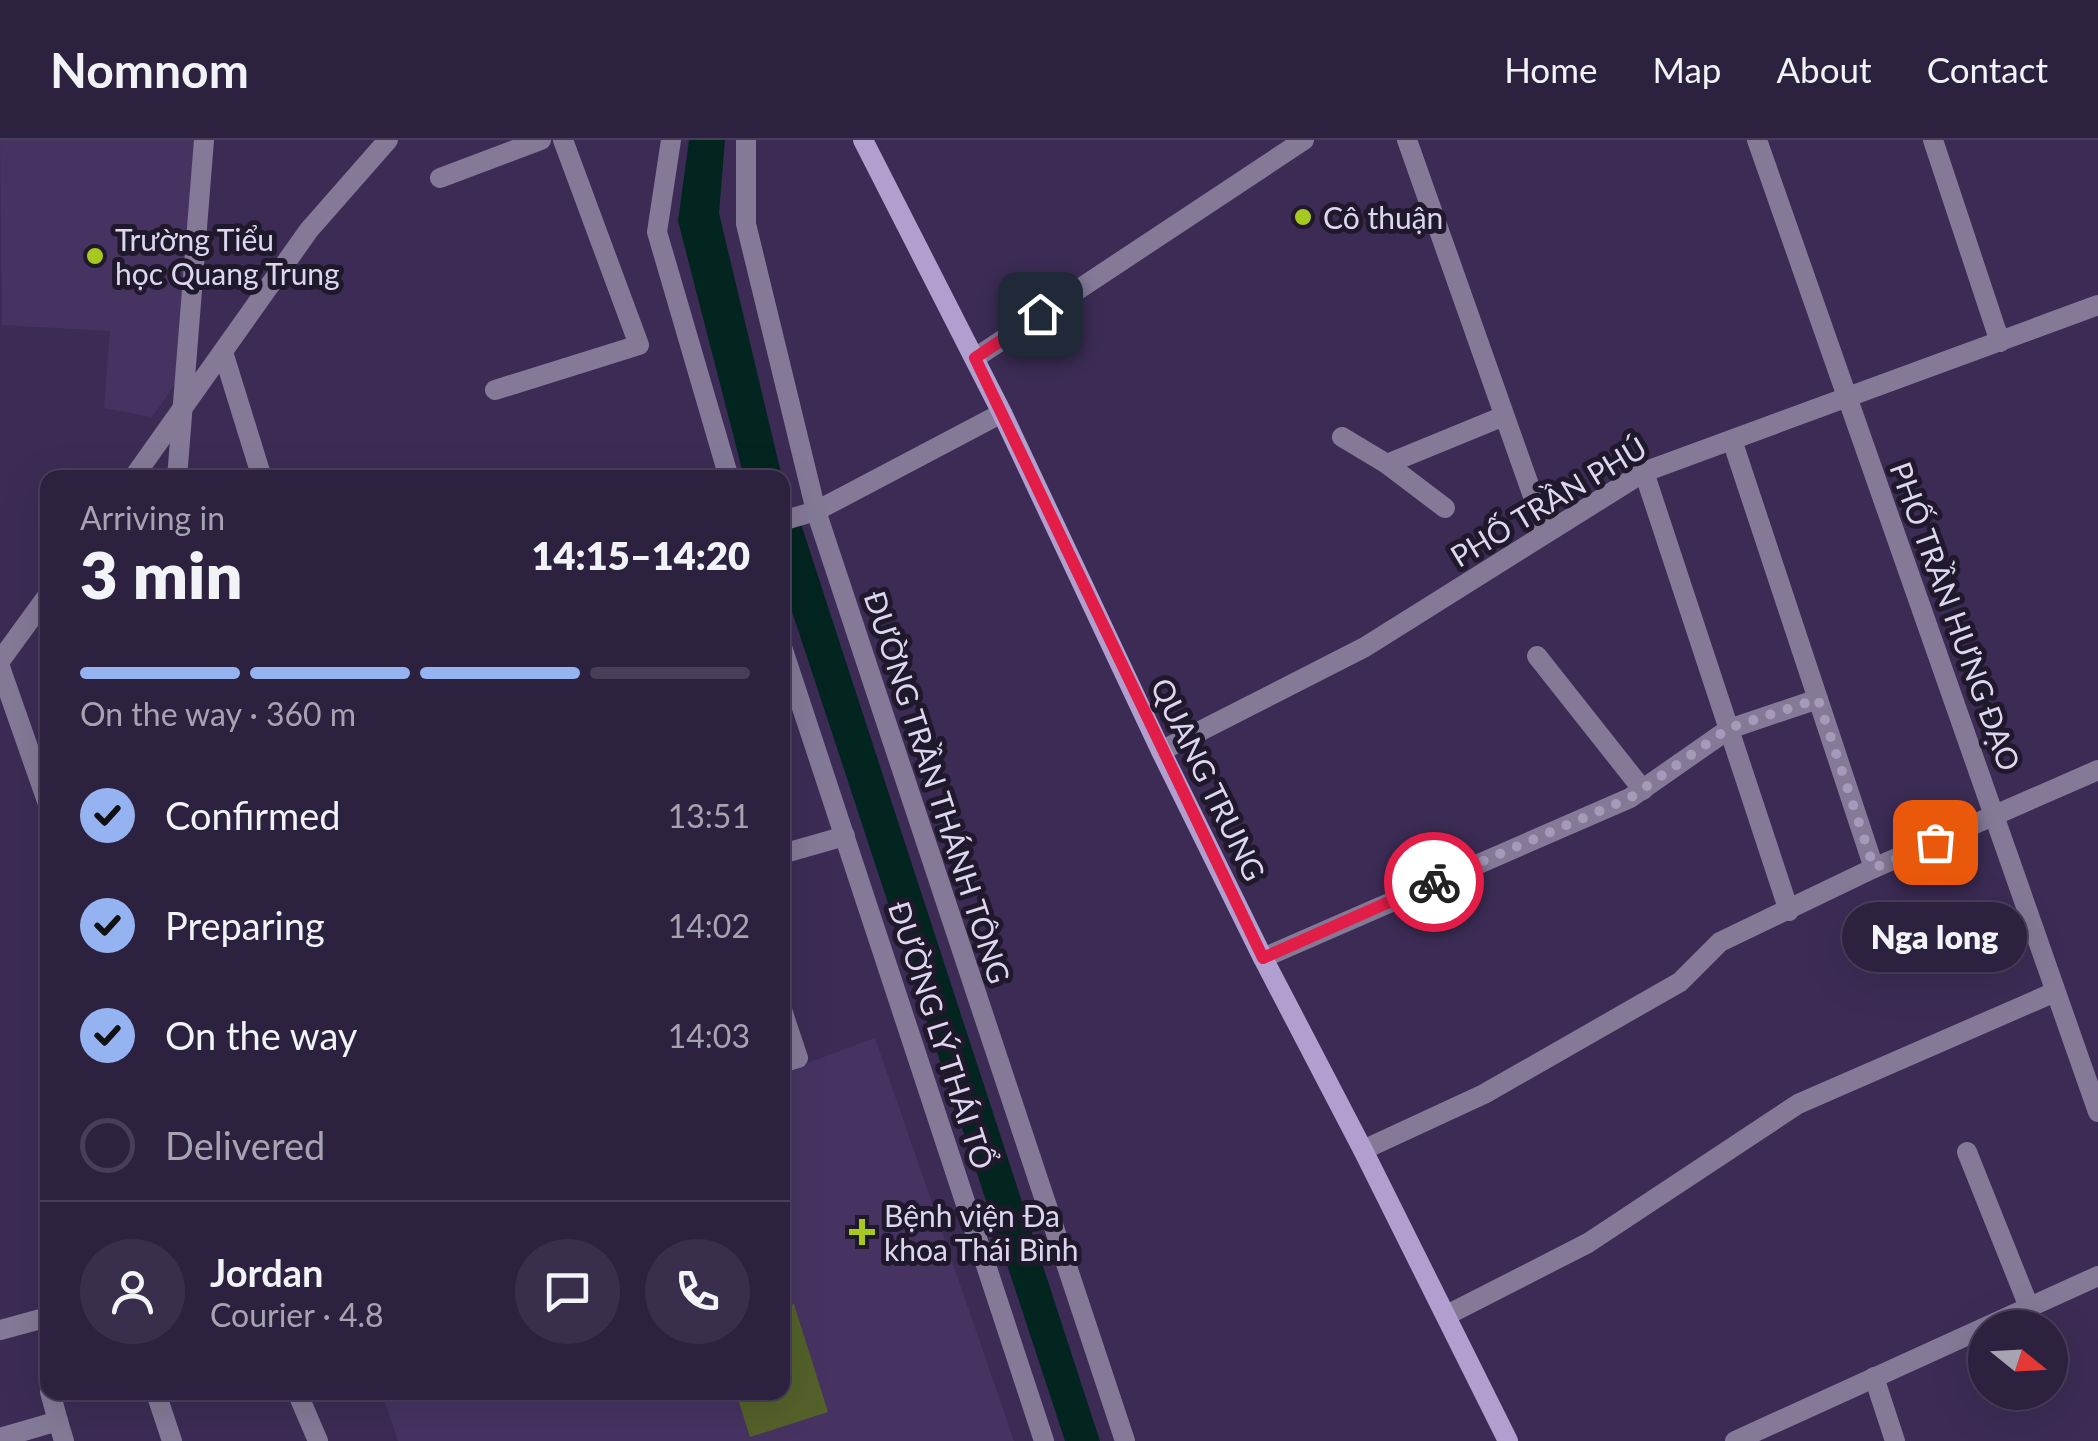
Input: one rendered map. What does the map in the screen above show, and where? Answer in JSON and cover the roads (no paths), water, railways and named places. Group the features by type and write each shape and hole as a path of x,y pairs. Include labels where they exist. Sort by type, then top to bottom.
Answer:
{"main road":[{"name":"QUANG TRUNG","path":"863,140 1002,413 1263,958 1448,1315 1508,1441"}],"street":[{"path":"177,470 204,140"},
{"path":"139,470 309,230 388,140"},
{"path":"440,178 541,140"},
{"path":"495,390 638,345 563,140"},
{"path":"671,140 657,232 727,470"},
{"name":"ĐƯỜNG TRẦN THÁNH TÔNG","path":"746,140 746,224 810,513 1125,1441"},
{"path":"975,358 1304,140"},
{"path":"1407,140 1546,534"},
{"name":"PHỐ TRẦN HƯNG ĐẠO","path":"1757,140 2098,1112"},
{"path":"1932,140 2000,342"},
{"name":"PHỐ TRẦN PHÚ","path":"1161,751 1365,647 1644,472 2098,304"},
{"path":"223,352 260,470"},
{"path":"790,519 810,513 1002,413"},
{"path":"1386,464 1504,416"},
{"path":"1342,437 1445,508"},
{"path":"1732,440 1874,868"},
{"path":"1644,472 1788,911"},
{"path":"40,606 0,664 40,776"},
{"path":"1537,656 1644,790"},
{"path":"1263,958 1644,790 1729,728 1818,699"},
{"name":"ĐƯỜNG LÝ THÁI TỔ","path":"791,702 845,836 1044,1441"},
{"path":"1363,1150 1484,1094 1680,982 1720,942 1874,868 2098,770"},
{"path":"790,852 845,836"},
{"path":"1448,1315 1588,1243 1798,1104 2056,992"},
{"path":"790,1034 798,1058 790,1060"},
{"path":"1968,1152 2029,1307"},
{"path":"1734,1441 2098,1276"},
{"path":"0,1330 40,1319"},
{"path":"1874,1378 1894,1441"},
{"path":"0,1438 61,1431 53,1400"},
{"path":"158,1400 172,1441"},
{"path":"300,1400 318,1441"}],"place":[{"name":"Cô thuận","path":"1303,217"},
{"name":"Trường Tiểu học Quang Trung","path":"95,256"},
{"name":"Nga long","path":"1935,842"},
{"name":"Bệnh viện Đa khoa Thái Bình","path":"862,1232"}]}
